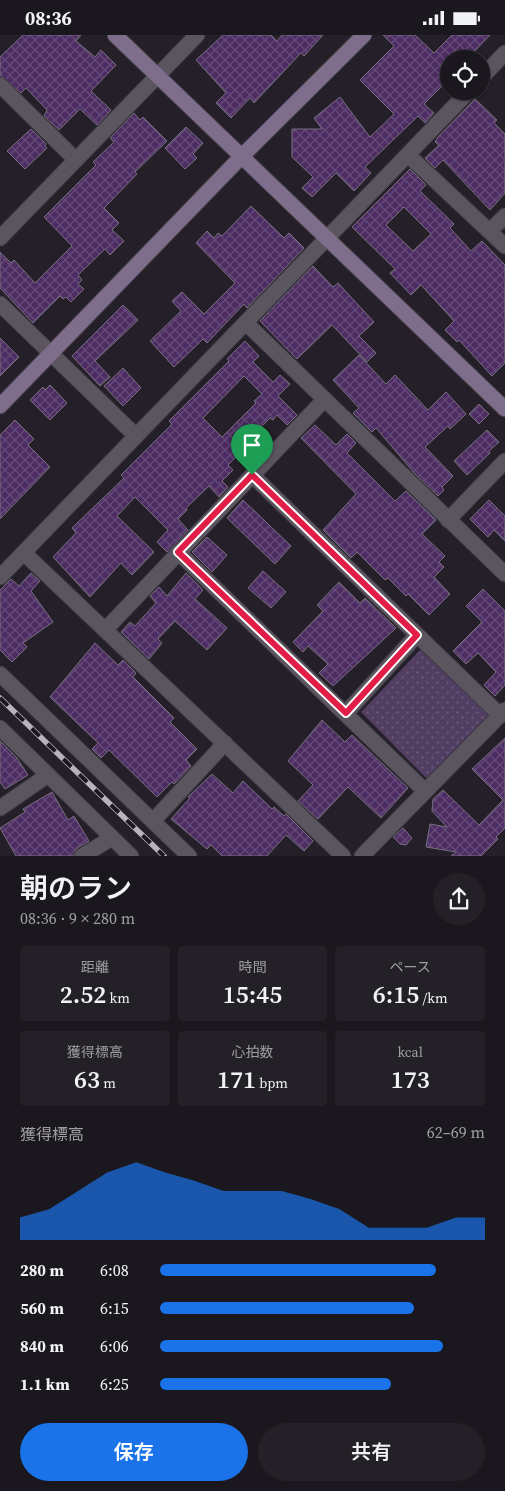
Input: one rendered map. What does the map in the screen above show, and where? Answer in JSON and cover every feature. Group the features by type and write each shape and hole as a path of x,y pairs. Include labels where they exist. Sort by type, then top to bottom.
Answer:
{"street":[{"path":"115,35 329,238 505,409"},
{"path":"0,238 197,35"},
{"path":"0,406 52,355 242,156 364,35"},
{"path":"490,69 505,53"},
{"path":"0,85 75,159"},
{"path":"0,577 460,100"},
{"path":"408,155 505,245"},
{"path":"490,231 505,216"},
{"path":"0,304 136,437"},
{"path":"246,323 505,574"},
{"path":"104,630 324,400"},
{"path":"448,520 505,461"},
{"path":"252,475 417,635 502,712 362,856"},
{"path":"178,552 425,791"},
{"path":"24,553 343,856"},
{"path":"346,713 417,635"},
{"path":"0,674 190,856"},
{"path":"0,728 131,856"},
{"path":"153,821 225,743"},
{"path":"0,808 48,775"},
{"path":"82,856 112,838"}],"shaded area":[{"path":"423,647 491,715 429,781 361,712"}],"building":[{"path":"23,35 81,35 76,41 95,57 101,50 116,65 91,91 111,110 97,125 80,109 59,130 44,116 47,110 26,88 21,93 0,75 0,57"},
{"path":"223,35 271,35 277,41 282,35 323,35 304,56 301,53 254,103 250,98 231,118 216,103 226,93 196,60"},
{"path":"383,35 415,35 434,53 452,35 490,35 476,50 440,50 440,88 424,104 434,113 425,123 418,116 365,167 371,173 354,191 336,173 312,197 302,188 313,177 292,157 292,129 322,129 314,118 340,97 370,137 394,114 360,80 394,46"},
{"path":"474,100 497,120 494,123 505,134 505,193 490,210 443,160 435,168 425,158 439,145 435,142"},
{"path":"134,113 140,120 143,117 167,141 135,172 137,174 104,208 119,223 112,230 124,241 110,255 105,249 78,275 82,280 78,284 84,289 71,302 66,297 63,299 60,296 33,323 0,288 0,252 11,263 14,260 35,283 72,246 44,217 96,165 93,162 114,142 110,138"},
{"path":"186,127 203,143 193,154 197,158 185,169 165,148"},
{"path":"31,129 46,144 47,148 25,169 7,151"},
{"path":"410,169 426,185 420,191 454,224 450,228 471,251 482,241 505,265 505,363 492,376 459,340 457,342 445,330 454,321 421,285 411,295 390,273 395,269 352,227","holes":["404,207 431,234 413,251 386,225"]},
{"path":"251,206 284,238 289,233 304,248 247,308 244,304 207,343 203,339 174,367 150,341 181,311 172,301 182,292 204,314 235,283 196,243 207,231 214,238 218,233 222,236"},
{"path":"313,266 333,287 338,283 374,322 359,336 376,353 367,362 332,325 297,359 260,321"},
{"path":"123,305 138,320 95,361 110,377 100,386 72,356"},
{"path":"0,338 19,357 0,376"},
{"path":"245,341 259,356 253,362 273,382 280,375 290,384 278,396 297,415 287,425 277,415 273,420 270,418 237,451 240,453 228,465 233,470 222,481 228,487 219,497 209,486 186,508 187,510 178,519 188,530 167,552 157,542 168,530 135,497 117,516 154,552 132,575 121,563 90,597 53,557 76,533 72,528 124,478 121,475 172,424 169,421 229,361 227,359","holes":["244,376 262,394 254,401 256,403 222,437 203,418"]},
{"path":"359,355 386,384 395,375 428,410 446,392 466,414 450,429 448,426 425,447 453,476 442,487 444,490 438,496 415,474 376,428 372,432 353,413 359,408 333,380"},
{"path":"123,368 141,388 123,406 104,386"},
{"path":"50,385 67,403 50,420 30,400 43,387 45,390"},
{"path":"479,404 489,414 479,424 469,414"},
{"path":"15,420 34,439 28,445 50,467 0,519 0,435"},
{"path":"315,425 336,445 347,434 356,443 347,453 395,501 406,491 436,520 422,534 445,556 439,562 444,567 434,577 450,594 429,615 408,594 406,596 388,578 385,580 357,552 351,558 323,530 356,494 301,438"},
{"path":"487,430 499,442 467,475 454,461"},
{"path":"243,500 291,546 275,564 227,518"},
{"path":"489,500 505,516 505,541 494,530 488,537 470,519"},
{"path":"207,537 227,555 212,572 192,552"},
{"path":"263,571 286,592 271,608 248,588"},
{"path":"31,573 40,581 31,591 53,622 23,643 27,647 12,662 0,650 0,590 11,579 19,586"},
{"path":"186,573 203,590 195,599 227,628 207,650 175,621 158,639 162,643 149,659 121,632 130,622 135,626 156,603 150,596 159,587 167,596"},
{"path":"339,582 360,603 365,598 396,628 333,686 319,673 328,664 308,646 303,652 293,642 323,611 317,605"},
{"path":"483,589 505,611 505,685 495,696 484,685 496,672 478,653 466,664 453,651 482,622 466,606"},
{"path":"95,643 118,665 123,660 136,673 133,677 174,718 170,722 197,749 186,760 191,766 174,784 172,782 157,797 109,750 101,758 92,749 98,743 50,697"},
{"path":"322,720 345,742 352,735 408,788 381,818 348,787 318,819 298,801 313,785 288,761"},
{"path":"505,738 505,828 496,837 498,839 481,856 451,856 456,852 426,847 430,824 447,827 432,811 433,799 443,790 479,825 503,800 472,769"},
{"path":"0,741 17,758 28,775 5,789 0,782"},
{"path":"212,774 233,793 243,781 272,809 274,807 284,816 286,814 313,841 304,851 286,835 267,856 222,856 211,845 207,849 171,819 190,798 188,797"},
{"path":"52,792 68,820 74,816 89,841 77,848 73,856 16,856 0,828 25,812 23,809"},
{"path":"403,828 412,838 406,845 400,844 393,837"}],"railway":[{"path":"0,698 164,856"}],"route":[{"path":"252,475 417,635 346,713 178,552 252,475"}]}
